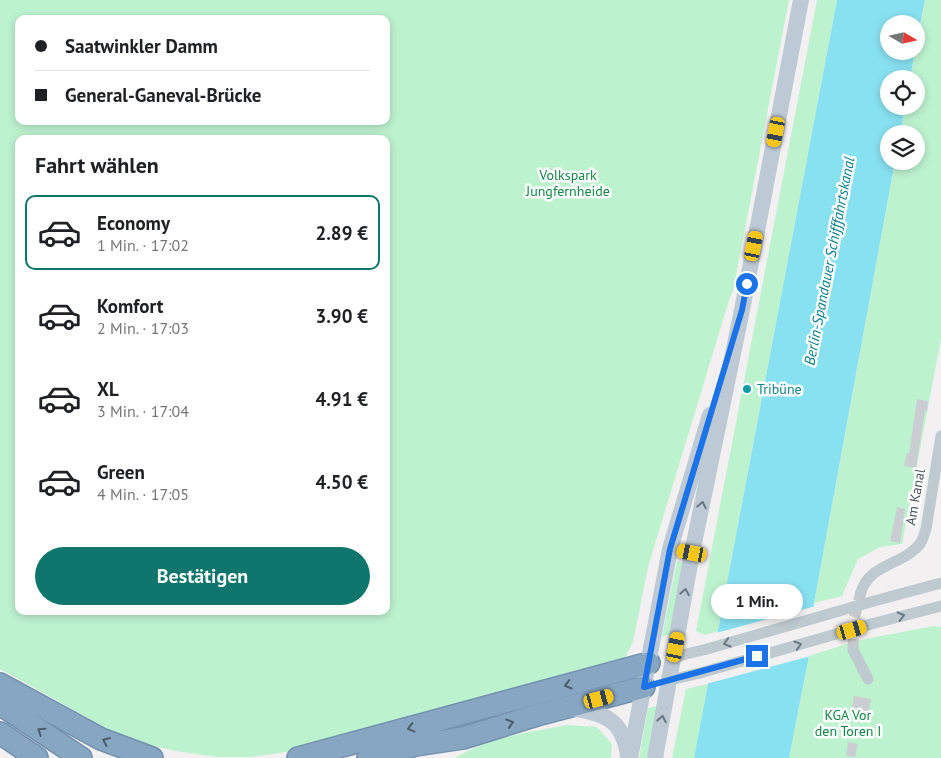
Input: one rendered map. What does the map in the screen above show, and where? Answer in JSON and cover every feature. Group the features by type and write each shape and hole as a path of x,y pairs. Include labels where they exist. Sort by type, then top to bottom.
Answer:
{"highway":[{"path":"298,758 649,663"},
{"path":"0,684 101,739 152,758"},
{"path":"368,758 416,745 464,738 644,687"},
{"path":"0,704 82,758"},
{"path":"0,733 37,758"},
{"path":"442,758 464,738"}],"main road":[{"path":"655,758 692,553 742,310 801,0"},
{"path":"629,758 670,549 742,310"},
{"path":"670,549 692,553"},
{"path":"649,663 674,657"},
{"path":"644,687 670,680"},
{"path":"567,708 596,712 617,725 626,742 629,758"}],"street":[{"name":"Am Kanal","path":"861,592 864,583 878,569 903,558 920,543 926,529 941,436"},
{"path":"670,680 871,624 938,608 934,584 674,657"},
{"path":"853,650 868,679"}],"green space":[{"name":"Volkspark Jungfernheide","path":"0,0 789,0 733,291 648,567 633,642 623,662 286,752 250,757 218,757 176,751 141,743 110,731 0,669"},
{"path":"817,0 837,0 718,631 705,635 696,631"},
{"path":"925,0 941,0 941,339 902,544 880,547 858,559 842,596 814,603 893,170 925,170 925,125 902,125 903,115 925,115 925,70 912,70 914,60 925,60 925,15 922,15"},
{"path":"677,561 684,563 670,634 662,637"},
{"name":"KGA Vor den Toren I","path":"933,626 941,627 941,758 789,758 809,656 856,641"},
{"path":"708,684 694,758 672,758 686,689"},
{"path":"657,706 647,758 639,758 648,708"},
{"path":"567,725 597,727 612,744 611,758 455,758 495,740"}],"water":[{"name":"Berlin-Spandauer Schifffahrtskanal","path":"837,0 925,0 922,15 880,15 880,60 913,60 912,70 880,70 880,115 903,115 902,125 880,125 880,170 893,170 814,603 809,656 789,758 694,758"}],"pier":[{"path":"816,606 811,656 706,684 716,633"}],"building":[{"path":"917,399 928,401 916,468 904,466 907,453 909,453"},
{"path":"897,507 905,509 900,543 890,541"},
{"path":"854,696 871,699 868,717 851,715"},
{"path":"848,742 858,744 855,757 846,756"}],"tunnel":[{"path":"853,650 854,619 861,592"}],"place":[{"name":"Tribüne","path":"747,389"}],"route":[{"path":"747,284 742,310 670,549 644,687 757,656"}]}
